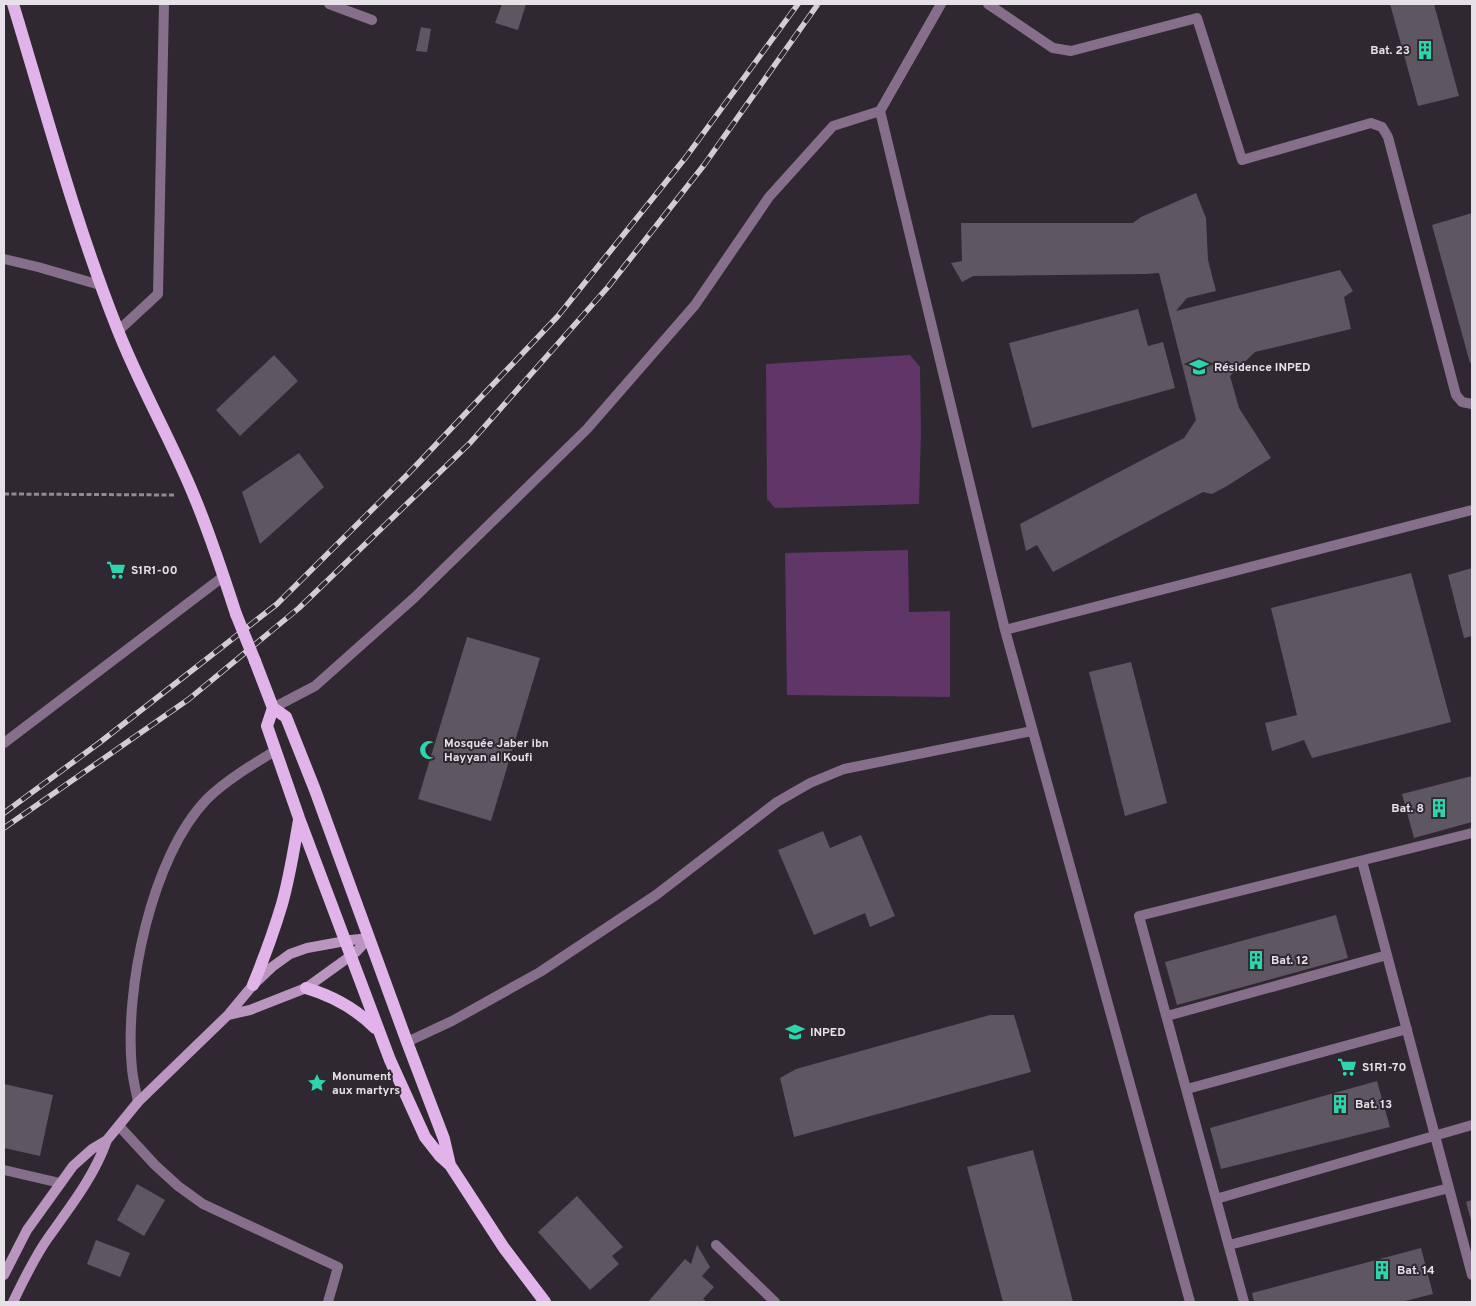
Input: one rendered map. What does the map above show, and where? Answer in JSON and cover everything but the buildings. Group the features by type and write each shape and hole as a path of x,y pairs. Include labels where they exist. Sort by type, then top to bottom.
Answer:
{"main road":[{"path":"13,4 100,285 118,331 194,495 236,614 273,708 286,718 444,1139 450,1165"},
{"path":"273,708 267,726 275,750 377,1030 401,1087 432,1148 450,1165 504,1248 545,1302"},
{"path":"253,984 269,944 282,902 299,818"},
{"path":"4,1275 27,1230 60,1183 82,1157 107,1140 138,1102 228,1015 253,984 290,954 307,948 369,938"},
{"path":"228,1015 250,1010 306,988 350,956 369,938"},
{"path":"306,988 322,993 352,1008 377,1030"},
{"path":"13,1302 47,1240 92,1174 100,1160 107,1140"}],"street":[{"path":"118,331 158,294 164,4"},
{"path":"329,4 372,20"},
{"path":"941,4 880,112 1032,731 1190,1302"},
{"path":"988,4 1053,48 1071,51 1197,18 1242,160 1371,123 1382,127 1388,136 1456,395 1462,402 1472,404"},
{"path":"273,708 315,686 414,598 586,429 695,305 769,197 833,126 880,112"},
{"path":"4,259 100,285"},
{"path":"1006,630 1472,510"},
{"path":"4,743 224,576"},
{"path":"407,1042 452,1021 540,972 656,895 777,802 810,783 844,769 1032,731"},
{"path":"138,1102 132,1070 133,1006 136,973 154,892 169,856 186,824 208,799 229,781 275,750"},
{"path":"1244,1302 1139,916 1472,834"},
{"path":"1362,861 1472,1276"},
{"path":"1167,1016 1387,955"},
{"path":"1187,1089 1407,1029"},
{"path":"1216,1199 1472,1125"},
{"path":"119,1126 154,1164 178,1186 203,1204 338,1267 328,1302"},
{"path":"4,1170 60,1183"},
{"path":"1229,1245 1449,1188"},
{"path":"716,1245 775,1302"}],"path":[{"path":"4,494 194,495"}],"shaded area":[{"path":"910,355 920,367 919,504 775,508 767,499 766,364"},
{"path":"908,550 909,612 950,611 950,697 787,695 785,553"}],"railway":[{"path":"4,813 99,743 277,604 408,474 558,316 686,157 798,4"},
{"path":"4,828 189,699 299,608 470,443 608,287 704,165 818,4"}],"place":[{"name":"Bat. 23","path":"1425,50"},
{"name":"Résidence INPED","path":"1199,367"},
{"name":"S1R1-00","path":"116,570"},
{"name":"Mosquée Jaber ibn Hayyan al Koufi","path":"429,750"},
{"name":"Bat. 8","path":"1439,808"},
{"name":"Bat. 12","path":"1256,960"},
{"name":"INPED","path":"795,1032"},
{"name":"S1R1-70","path":"1347,1067"},
{"name":"Monument aux martyrs","path":"317,1083"},
{"name":"Bat. 13","path":"1340,1104"},
{"name":"Bat. 14","path":"1382,1270"}]}
